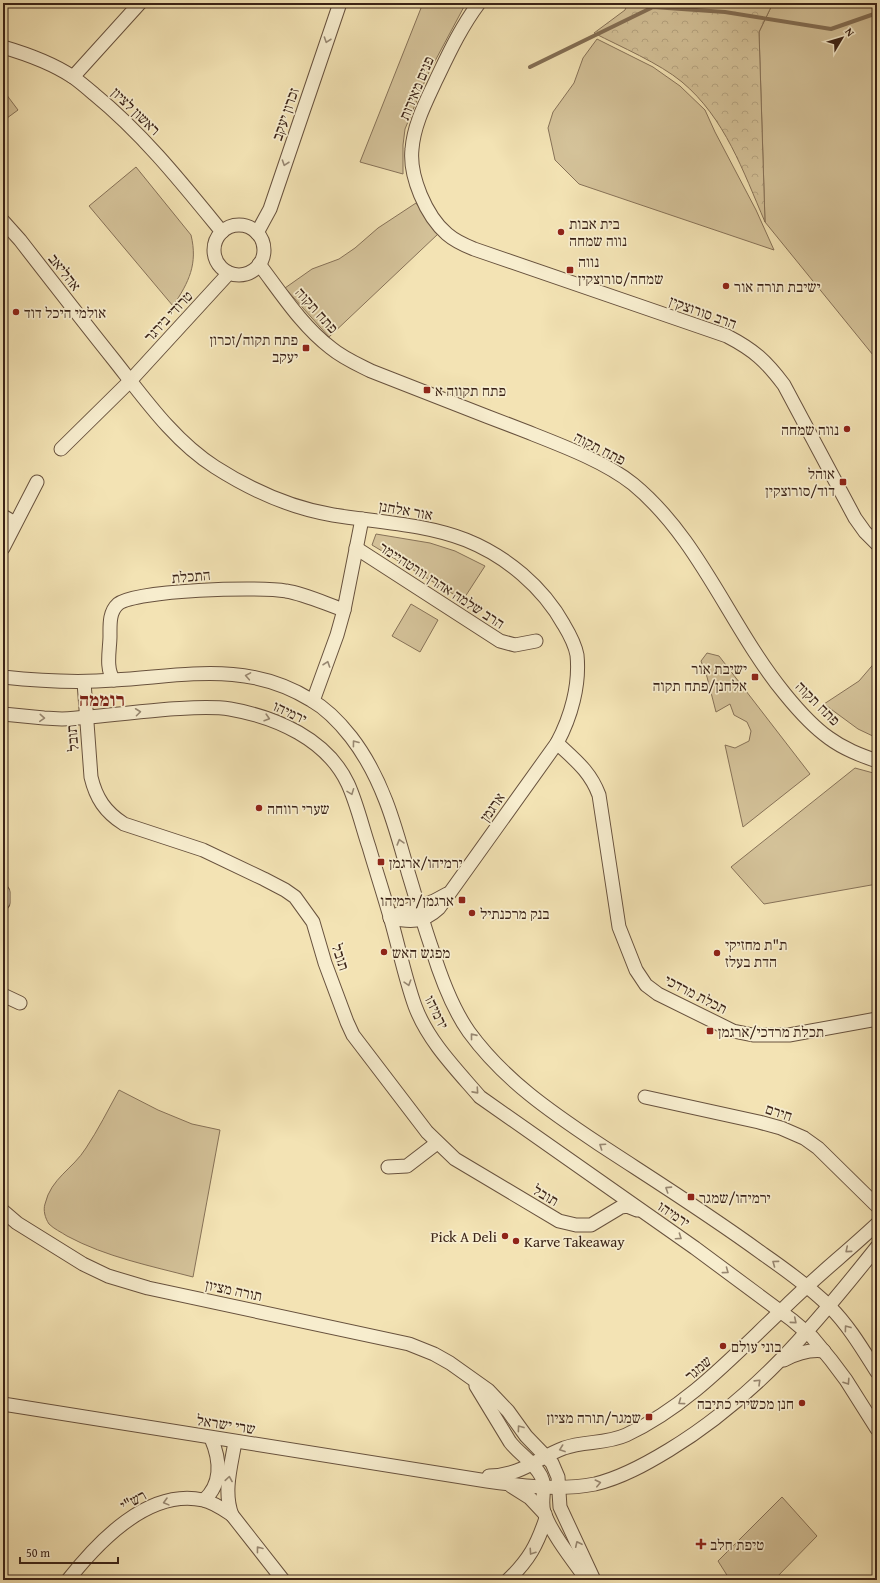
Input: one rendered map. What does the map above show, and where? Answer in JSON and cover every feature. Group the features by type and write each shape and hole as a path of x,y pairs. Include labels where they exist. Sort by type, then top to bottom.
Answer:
{"street":[{"path":"73,77 140,3"},
{"name":"זכרון יעקב","path":"257,233 270,209 340,3"},
{"name":"פנים מאירות","path":"432,215 417,186 412,165 411,150 414,132 422,110 455,40 479,3"},
{"name":"ראשון לציון","path":"3,47 35,58 73,77 131,126 222,232"},
{"name":"הרב סורוצקין","path":"432,215 446,234 460,243 728,336 758,355 784,385 855,518 865,532 877,544"},
{"name":"אהליאב","path":"3,221 20,240 130,381"},
{"path":"236,225 251,228 257,233 262,240 264,248 263,257 253,270 246,274 238,274 229,273 222,268 215,254 214,246 222,232 236,225"},
{"name":"פתח תקוה","path":"259,264 296,313 320,340 351,361 371,371 570,449 614,471 632,484 672,522 768,673 798,710 829,738 853,753 877,761"},
{"name":"טרודי בירגר","path":"61,448 130,381 229,273"},
{"name":"אור אלחנן","path":"130,381 160,418 195,454 246,485 278,500 331,514 428,530 472,543 510,564 532,583 550,603 572,639 577,655 575,692 564,730 557,743"},
{"path":"3,548 37,482"},
{"path":"3,516 15,524"},
{"path":"313,700 326,669 344,610 362,519"},
{"name":"הרב שלמה אהרן וורטהיימר","path":"356,548 500,641 515,645 536,642"},
{"name":"התכלת","path":"114,680 110,674 109,664 111,616 117,605 123,601 135,598 210,589 265,589 287,591 344,610"},
{"name":"ירמיהו","path":"3,677 84,682 194,674 240,674 279,683 313,700 333,716 345,729 360,749 375,776 391,812 422,919 445,987 472,1036 484,1051 512,1080 555,1115 738,1235 806,1286 829,1306 852,1334 877,1372"},
{"name":"תובל","path":"84,682 91,777 98,800 115,819 124,824 180,841 202,850 264,879 295,897 304,907 313,922 325,964 353,1035 426,1132 437,1143 455,1159 559,1221 576,1225 591,1225 627,1206 641,1211"},
{"name":"ירמיהו","path":"3,714 44,718 86,718 146,711 211,707 254,714 275,721 310,740 331,759 342,772 348,784 356,805 415,1006 425,1027 452,1065 480,1097 695,1248 781,1310 807,1332 824,1351 846,1380 877,1429"},
{"name":"ארגמן","path":"390,918 408,922 422,919 439,908 557,743"},
{"name":"תכלת מרדכי","path":"557,743 585,769 594,781 599,795 620,927 636,970 646,985 658,994 733,1031 753,1035 789,1035 877,1019"},
{"name":"ארגמן","path":"390,918 404,911 439,899 452,890"},
{"path":"3,892 3,903"},
{"path":"3,995 20,1002"},
{"name":"חירם","path":"646,1097 759,1122 781,1128 804,1138 818,1148 877,1206"},
{"path":"388,1167 407,1166 437,1143"},
{"path":"605,1184 615,1202 610,1214"},
{"name":"תורה מציון","path":"5,1216 83,1264 108,1276 148,1288 409,1344 434,1354 488,1390 499,1401 526,1436 547,1456 555,1468 561,1510 594,1580"},
{"name":"שמגר","path":"547,1456 578,1444 618,1438 651,1421 680,1403 707,1381 806,1286 877,1224"},
{"path":"559,1488 582,1486 607,1481 633,1470 658,1457 715,1420 747,1394 807,1332 877,1247"},
{"path":"771,1370 797,1354 810,1350 824,1351"},
{"name":"תורה מציון","path":"467,1375 487,1403 510,1442 533,1464"},
{"name":"שרי ישראל","path":"3,1404 444,1476 544,1488 559,1488"},
{"path":"204,1500 213,1490 218,1474 217,1456 210,1438"},
{"path":"235,1442 228,1490 229,1504 232,1515 283,1580"},
{"name":"שרי ישראל","path":"444,1476 497,1476 517,1472 547,1456"},
{"path":"508,1580 519,1569 534,1549 546,1518 543,1508 544,1488 541,1476 533,1464"},
{"path":"507,1484 530,1498 546,1518 587,1580"},
{"name":"רש\"י","path":"68,1580 86,1557 125,1522 142,1511 163,1502 192,1498 204,1500 232,1515"},
{"path":"267,1580 274,1568"}],"green space":[{"path":"423,3 466,3 427,76 405,129 403,145 403,174 360,162"},
{"path":"628,3 773,3 759,32 765,222 731,146 710,112 697,96 682,82 662,68 594,33 625,10"},
{"path":"773,3 877,3 877,362 873,355 765,222 759,32"},
{"path":"597,39 653,67 680,86 705,110 756,210 774,250 579,184 555,160 548,128 553,112 574,83 583,58"},
{"path":"3,90 18,110 3,121"},
{"path":"136,167 191,235 193,245 193,264 191,272 184,289 173,306 89,206"},
{"path":"416,203 438,234 329,337 285,288 312,269 339,259 355,248 378,228"},
{"path":"376,534 430,543 455,551 485,566 463,600 372,545"},
{"path":"411,604 438,620 420,652 392,636"},
{"path":"707,653 719,656 810,774 743,827 725,745 735,748 749,741 751,731 747,722 734,715 730,704 716,712 707,677 701,661"},
{"path":"877,660 877,738 858,729 824,704 859,681"},
{"path":"855,768 877,774 877,884 764,904 731,867"},
{"path":"119,1090 158,1110 192,1124 220,1130 193,1277 97,1250 67,1236 49,1224 46,1219 44,1206 52,1187 86,1148"},
{"path":"782,1497 817,1536 774,1580 730,1580 718,1561"}],"waterway":[{"path":"530,67 653,7 725,12 831,29 877,13"}],"place":[{"name":"בית אבות נווה שמחה","path":"561,232"},
{"name":"נווה שמחה/סורוצקין","path":"570,270"},
{"name":"ישיבת תורה אור","path":"726,286"},
{"name":"אולמי היכל דוד","path":"16,312"},
{"name":"פתח תקוה/זכרון יעקב","path":"306,348"},
{"name":"פתח תקווה א","path":"427,390"},
{"name":"נווה שמחה","path":"847,429"},
{"name":"אוהל דוד/סורוצקין","path":"843,482"},
{"name":"ישיבת אור אלחנן/פתח תקוה","path":"755,677"},
{"name":"שערי רווחה","path":"259,808"},
{"name":"ירמיהו/ארגמן","path":"381,862"},
{"name":"ארגמן/ירמיהו","path":"462,900"},
{"name":"בנק מרכנתיל","path":"472,913"},
{"name":"מפגש האש","path":"384,952"},
{"name":"ת\"ת מחזיקי הדת בעלז","path":"717,953"},
{"name":"תכלת מרדכי/ארגמן","path":"710,1031"},
{"name":"ירמיהו/שמגר","path":"691,1197"},
{"name":"Pick A Deli","path":"505,1236"},
{"name":"Karve Takeaway","path":"516,1241"},
{"name":"בוני עולם","path":"723,1346"},
{"name":"חנן מכשירי כתיבה","path":"802,1403"},
{"name":"שמגר/תורה מציון","path":"649,1417"},
{"name":"טיפת חלב","path":"701,1544"}],"district":[{"name":"רוממה","path":"102,699"}]}
